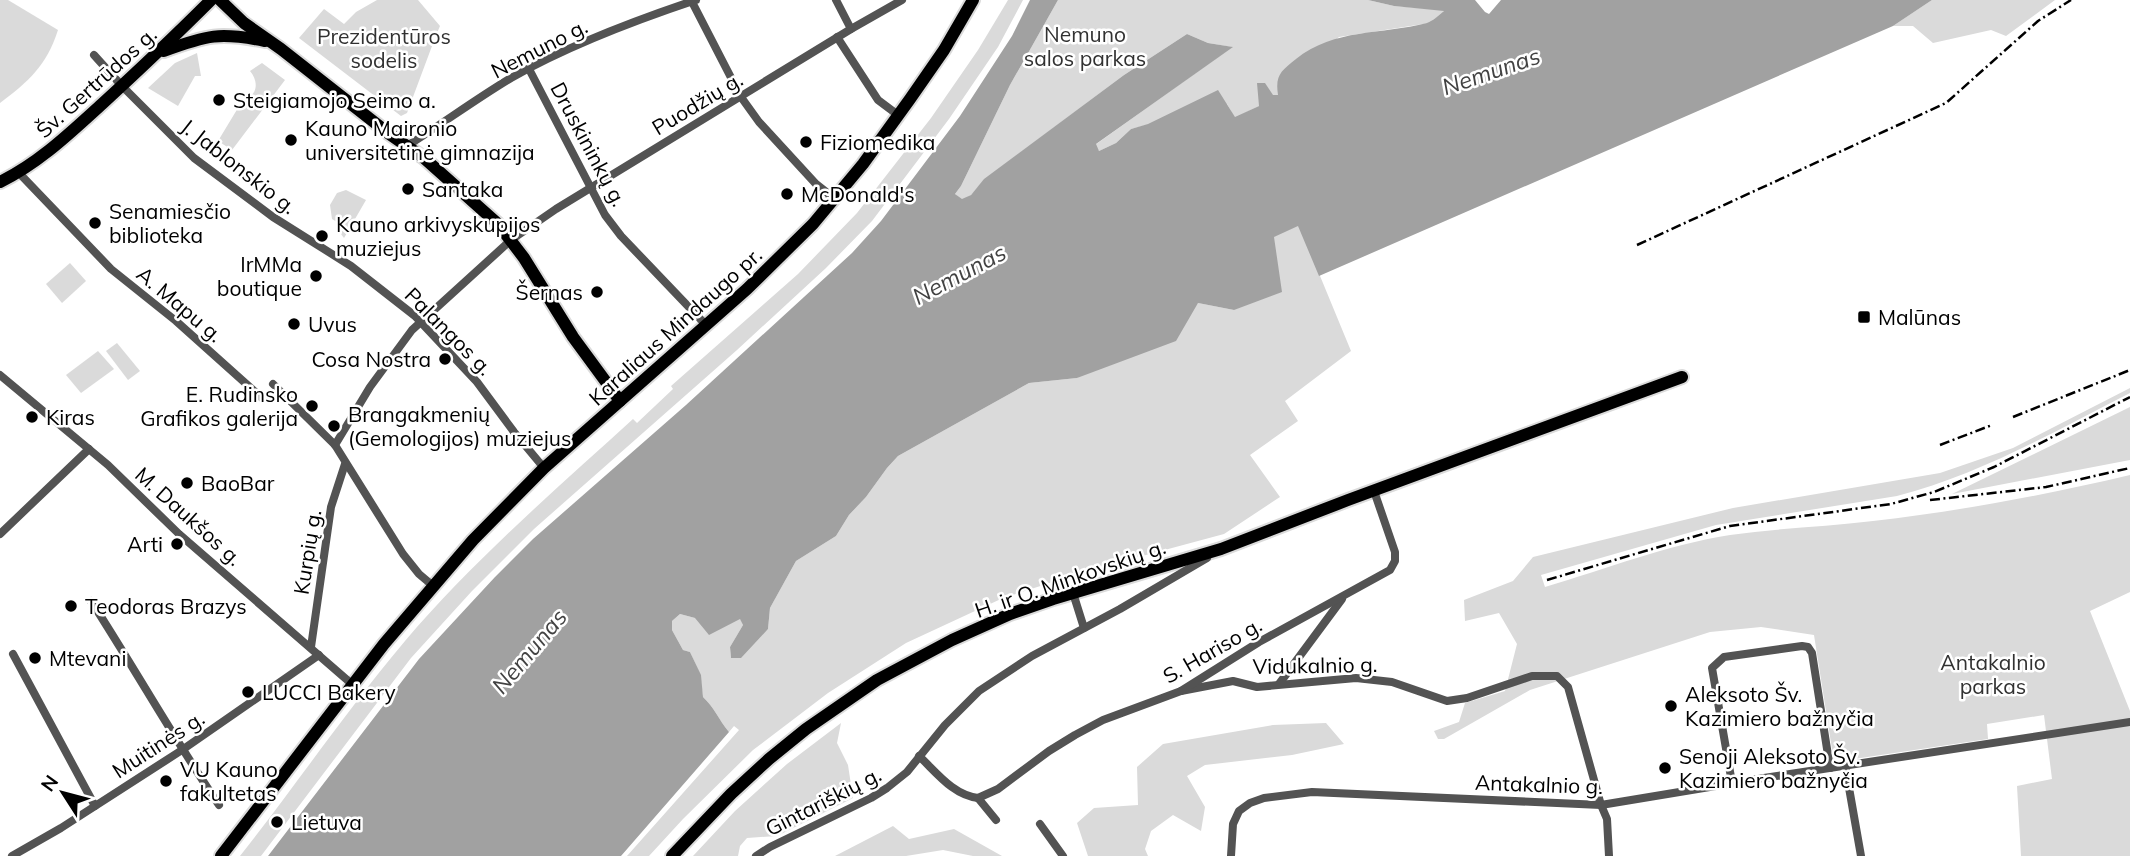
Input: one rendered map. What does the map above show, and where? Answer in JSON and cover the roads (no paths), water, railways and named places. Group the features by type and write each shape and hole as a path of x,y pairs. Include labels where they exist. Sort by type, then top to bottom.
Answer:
{"main road":[{"name":"Šv. Gertrūdos g.","path":"0,182 19,173 49,152 158,54 211,0"},
{"path":"220,0 244,23 407,146 469,198 512,240 588,359 620,401"},
{"name":"Karaliaus Mindaugo pr.","path":"221,856 432,585 500,512 544,468 795,244 835,199 944,50 973,0"},
{"path":"158,54 205,37 223,34 271,42"},
{"name":"H. ir O. Minkovskių g.","path":"672,856 731,794 769,759 877,680 952,640 1010,614 1220,550 1682,377"}],"street":[{"path":"836,0 851,29"},
{"name":"Puodžių g.","path":"512,240 590,188 902,0"},
{"path":"693,1 741,97 759,122 817,184 835,199"},
{"name":"Nemuno g.","path":"407,146 529,69 637,21 693,1"},
{"path":"837,37 878,100 898,115"},
{"name":"J. Jablonskio g.","path":"94,55 194,158 273,217 344,262"},
{"name":"Druskininkų g.","path":"529,69 605,215 621,236 706,326"},
{"name":"A. Mapu g.","path":"19,173 111,269 176,321 263,399"},
{"path":"335,445 394,352 420,322 512,240"},
{"name":"Palangos g.","path":"344,262 420,322 477,382 544,468"},
{"name":"M. Daukšos g.","path":"0,375 108,465 177,532 353,685"},
{"path":"273,384 335,445 407,558 432,585"},
{"path":"0,534 89,449"},
{"name":"Kurpių g.","path":"311,647 331,507 345,464"},
{"name":"S. Hariso g.","path":"978,798 998,789 1049,751 1103,720 1181,691 1259,642 1390,570 1395,561 1395,552 1374,491"},
{"name":"H. ir O. Minkovskių g.","path":"919,756 979,691 1022,662 1220,550"},
{"path":"1073,593 1084,628"},
{"path":"1279,684 1344,595"},
{"path":"91,601 182,750 219,805"},
{"path":"1732,783 1712,668 1724,657 1808,647 1812,653 1830,768"},
{"path":"13,654 95,806"},
{"name":"Muitinės g.","path":"12,856 182,750 319,655"},
{"name":"Vidukalnio g.","path":"1181,691 1233,681 1257,687 1356,678 1392,682 1447,701 1466,698 1532,676 1557,676 1568,687 1607,820 1609,856"},
{"name":"Antakalnio g.","path":"1231,856 1233,824 1239,811 1264,798 1312,792 1601,805 2130,722"},
{"path":"919,756 958,792 967,797 978,798 996,820"},
{"name":"Gintariškių g.","path":"756,856 879,793 899,780 919,756"},
{"path":"1845,765 1861,856"},
{"path":"1040,824 1061,854"}],"water":[{"name":"Nemunas","path":"1030,0 1058,0 1010,85 955,194 962,199 971,195 984,179 1124,75 1187,34 1208,43 1233,47 1096,144 1099,151 1116,143 1131,129 1148,124 1218,90 1235,117 1259,106 1257,83 1265,83 1273,95 1278,95 1277,83 1280,74 1311,49 1342,37 1427,23 1444,11 1394,6 1368,0 1475,0 1489,14 1501,0 1932,0 1893,26 1319,276 1298,226 1274,237 1282,292 1234,310 1198,303 1176,341 1077,378 1029,383 898,456 849,515 836,536 796,561 770,608 768,629 741,658 731,658 730,647 743,625 740,619 709,635 695,618 680,614 672,621 672,630 683,650 690,652 701,675 703,697 729,732 621,856 268,856 419,659 495,577 533,539 686,405 852,253 881,221 960,116 1012,36"}],"railway":[{"path":"1637,245 1946,103 2038,21 2071,0"},
{"path":"2013,417 2130,370"},
{"path":"1547,580 1730,526 1891,504 1934,492 1994,467 2130,397"},
{"path":"1940,445 1992,425"},
{"path":"1930,500 2046,487 2130,468"}],"place":[{"name":"Steigiamojo Seimo a.","path":"219,100"},
{"name":"Kauno Maironio universitetinė gimnazija","path":"291,140"},
{"name":"Fiziomedika","path":"806,142"},
{"name":"Santaka","path":"408,189"},
{"name":"McDonald's","path":"787,194"},
{"name":"Senamiesčio biblioteka","path":"95,223"},
{"name":"Kauno arkivyskupijos muziejus","path":"322,236"},
{"name":"IrMMa boutique","path":"316,276"},
{"name":"Šernas","path":"597,292"},
{"name":"Malūnas","path":"1864,317"},
{"name":"Uvus","path":"294,324"},
{"name":"Cosa Nostra","path":"445,359"},
{"name":"E. Rudinsko Grafikos galerija","path":"312,406"},
{"name":"Kiras","path":"32,417"},
{"name":"Brangakmenių (Gemologijos) muziejus","path":"334,426"},
{"name":"BaoBar","path":"187,483"},
{"name":"Arti","path":"177,544"},
{"name":"Teodoras Brazys","path":"71,606"},
{"name":"Mtevani","path":"35,658"},
{"name":"LUCCI Bakery","path":"248,692"},
{"name":"Aleksoto Šv. Kazimiero bažnyčia","path":"1671,706"},
{"name":"Senoji Aleksoto Šv. Kazimiero bažnyčia","path":"1665,768"},
{"name":"VU Kauno fakultetas","path":"166,781"},
{"name":"Lietuva","path":"277,822"}],"park label":[{"name":"Nemuno salos parkas","path":"1085,46"},
{"name":"Prezidentūros sodelis","path":"384,48"},
{"name":"Antakalnio parkas","path":"1993,674"}]}
